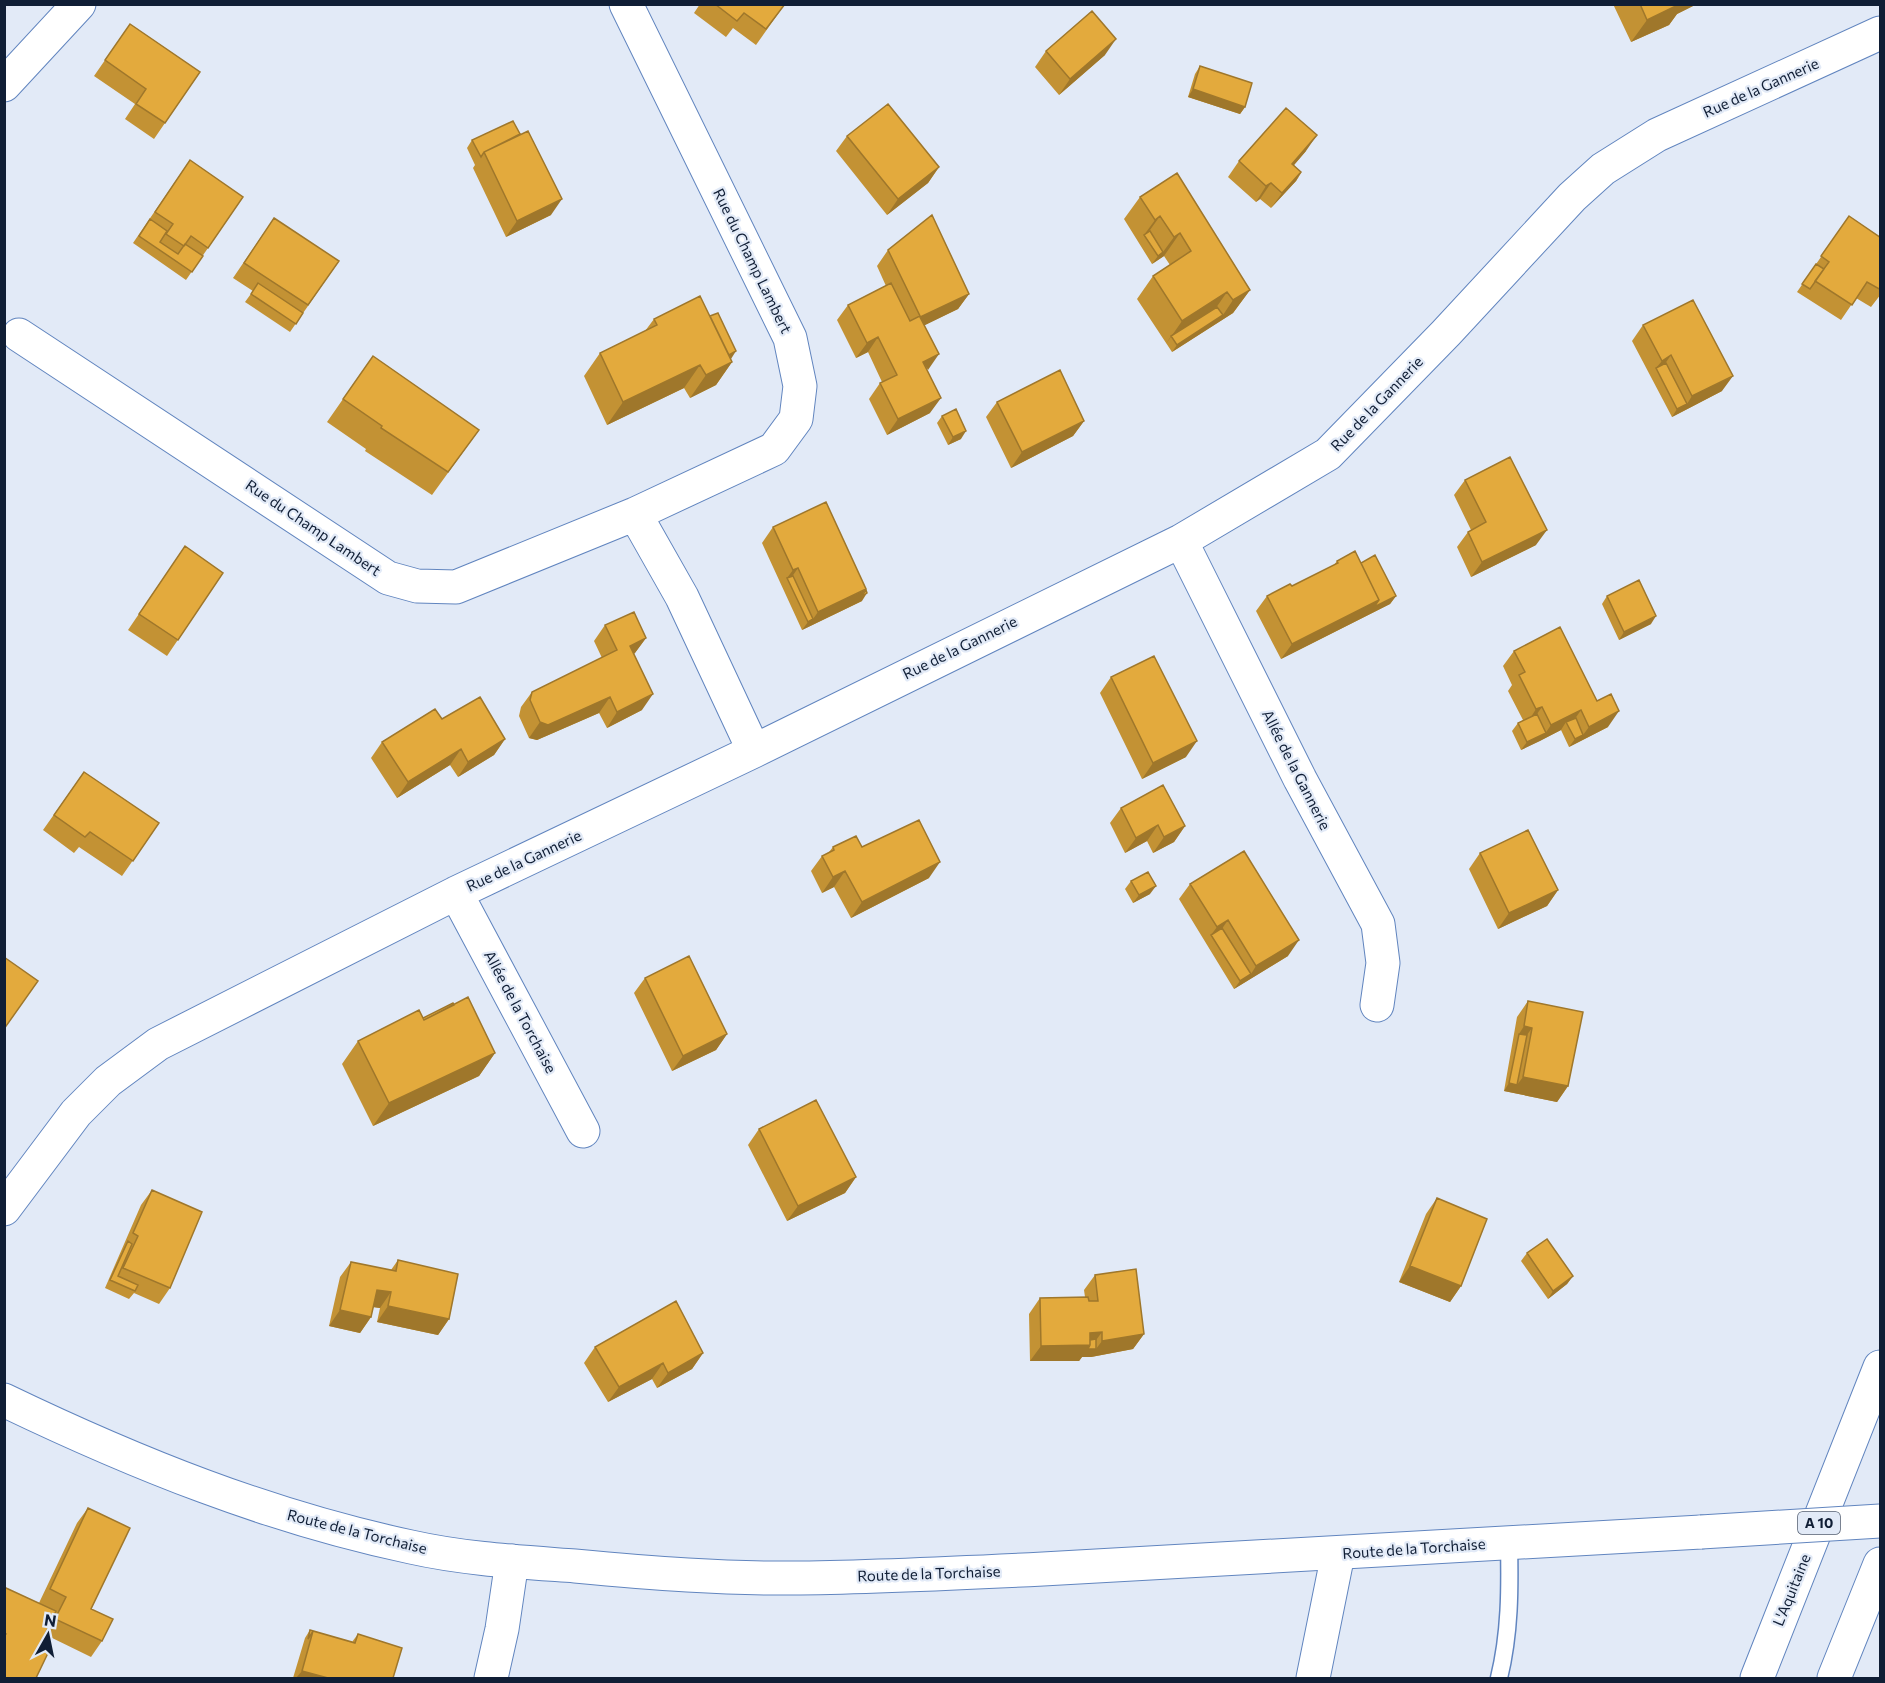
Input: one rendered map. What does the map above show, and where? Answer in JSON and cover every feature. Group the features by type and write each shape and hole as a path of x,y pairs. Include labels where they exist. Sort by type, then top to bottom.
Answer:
{"main road":[{"path":"4,85 79,4"},
{"name":"Rue du Champ Lambert","path":"19,335 388,578 417,586 456,587 635,514 774,448 796,419 800,386 790,338 626,4"},
{"name":"Rue de la Gannerie","path":"4,1209 76,1113 108,1082 158,1044 456,893 754,751 1180,541 1328,454 1446,333 1572,197 1603,169 1657,135 1881,33"},
{"path":"635,514 682,597 754,751"},
{"name":"Allée de la Gannerie","path":"1180,541 1300,779 1377,924 1383,963 1377,1005"},
{"name":"Allée de la Torchaise","path":"456,893 583,1131"},
{"name":"L'Aquitaine","path":"1757,1678 1881,1367"},
{"name":"Route de la Torchaise","path":"4,1400 86,1440 186,1480 316,1524 416,1549 512,1561 669,1574 797,1578 933,1574 1338,1554 1881,1521"},
{"path":"1313,1678 1338,1554"},
{"path":"491,1678 502,1629 512,1561"},
{"path":"1834,1678 1881,1564"}],"lane":[{"path":"1499,1678 1507,1645 1510,1599 1509,1542"}],"building":[{"path":"715,4 785,4 766,29 744,13 737,21"},
{"path":"1640,4 1680,4 1647,20"},
{"path":"1092,11 1116,39 1070,79 1046,51"},
{"path":"130,24 200,72 165,123 136,104 146,89 105,60"},
{"path":"1200,66 1252,83 1245,107 1193,89"},
{"path":"888,104 939,167 898,199 847,136"},
{"path":"1286,108 1317,135 1292,164 1301,172 1282,193 1271,183 1266,186 1239,161"},
{"path":"513,121 520,134 484,152 481,157 472,140"},
{"path":"528,131 562,199 517,221 484,152"},
{"path":"190,160 243,197 208,248 191,236 184,246 166,234 173,224 155,212"},
{"path":"1177,173 1250,290 1233,300 1227,292 1182,321 1153,276 1191,251 1180,233 1174,237 1160,216 1155,220 1140,197"},
{"path":"932,215 969,294 920,317 939,354 923,362 941,398 898,419 880,383 897,375 878,337 867,343 848,305 891,283 910,321 920,316 888,250"},
{"path":"1849,216 1881,238 1881,290 1867,282 1852,305 1815,281 1829,262 1821,256"},
{"path":"274,218 339,261 308,305 244,263"},
{"path":"150,219 167,231 160,242 178,254 185,244 203,256 192,272 139,236"},
{"path":"1150,231 1163,252 1158,256 1144,235"},
{"path":"1816,264 1824,269 1810,289 1802,284"},
{"path":"258,283 303,313 296,324 251,294"},
{"path":"700,296 732,362 706,375 700,365 623,402 600,353 657,325 654,319"},
{"path":"1693,300 1733,376 1692,396 1671,355 1662,361 1643,325"},
{"path":"1217,307 1223,315 1177,345 1171,336"},
{"path":"718,313 736,351 729,355 710,316"},
{"path":"373,356 479,430 448,472 381,428 382,426 343,399"},
{"path":"1666,363 1687,404 1677,409 1656,368"},
{"path":"1060,370 1084,421 1022,452 997,402"},
{"path":"956,409 966,431 953,437 942,416"},
{"path":"1510,457 1547,530 1482,562 1468,532 1486,522 1465,480"},
{"path":"826,502 866,589 818,612 798,568 793,570 773,527"},
{"path":"185,546 223,573 178,640 139,614"},
{"path":"1355,551 1379,600 1292,644 1267,596 1338,563 1337,561"},
{"path":"1375,555 1396,596 1374,607 1379,600 1361,563"},
{"path":"793,576 813,619 808,622 787,578"},
{"path":"1639,580 1656,616 1624,632 1607,596"},
{"path":"634,612 646,638 630,646 653,694 617,712 610,697 548,725 540,722 530,700 532,692 617,650 605,625"},
{"path":"1560,627 1597,701 1611,694 1619,711 1589,727 1581,710 1551,725 1542,707 1536,709 1519,675 1525,672 1514,651"},
{"path":"1154,656 1197,741 1153,763 1111,677"},
{"path":"480,697 505,739 468,762 461,749 408,782 382,742 435,709 442,719"},
{"path":"1537,714 1546,733 1527,742 1518,723"},
{"path":"1576,718 1583,735 1575,739 1566,722"},
{"path":"84,772 159,823 133,861 90,832 85,837 54,815"},
{"path":"1163,785 1185,826 1164,837 1158,825 1136,838 1121,808"},
{"path":"919,820 940,862 862,902 845,871 833,877 822,856 834,850 833,847 856,836 862,847"},
{"path":"1528,830 1558,890 1509,913 1480,853"},
{"path":"1244,851 1299,940 1256,966 1228,920 1217,927 1190,884"},
{"path":"1148,872 1156,886 1139,895 1131,881"},
{"path":"1222,928 1251,974 1240,981 1211,935"},
{"path":"689,956 727,1034 683,1056 645,978"},
{"path":"4,957 38,981 4,1029"},
{"path":"468,997 495,1053 389,1103 358,1041 419,1010 424,1020"},
{"path":"1528,1001 1583,1012 1568,1086 1523,1077 1532,1028 1524,1026"},
{"path":"453,1003 454,1005 424,1020 423,1018"},
{"path":"1519,1034 1527,1035 1517,1085 1509,1083"},
{"path":"816,1100 856,1177 798,1206 759,1129"},
{"path":"152,1190 202,1212 170,1288 123,1268 138,1236 133,1233"},
{"path":"1437,1198 1487,1219 1461,1286 1410,1266"},
{"path":"1547,1239 1573,1276 1553,1291 1527,1253"},
{"path":"128,1241 132,1244 118,1276 138,1285 135,1291 110,1280"},
{"path":"398,1260 458,1274 449,1319 388,1306 391,1292 377,1290 371,1317 340,1310 351,1262 396,1271"},
{"path":"1136,1269 1144,1334 1102,1341 1102,1332 1090,1333 1090,1345 1041,1346 1040,1298 1088,1297 1089,1301 1098,1301 1095,1275"},
{"path":"676,1301 703,1353 668,1373 663,1363 619,1387 595,1347"},
{"path":"1096,1339 1096,1349 1088,1349 1090,1340"},
{"path":"88,1508 130,1528 91,1609 113,1619 102,1641 55,1619 66,1597 50,1589"},
{"path":"6,1588 56,1611 39,1647 49,1651 36,1678 4,1678 4,1636 6,1634 4,1633 4,1590"},
{"path":"313,1631 355,1643 358,1634 402,1648 393,1678 328,1678 302,1671"}]}
